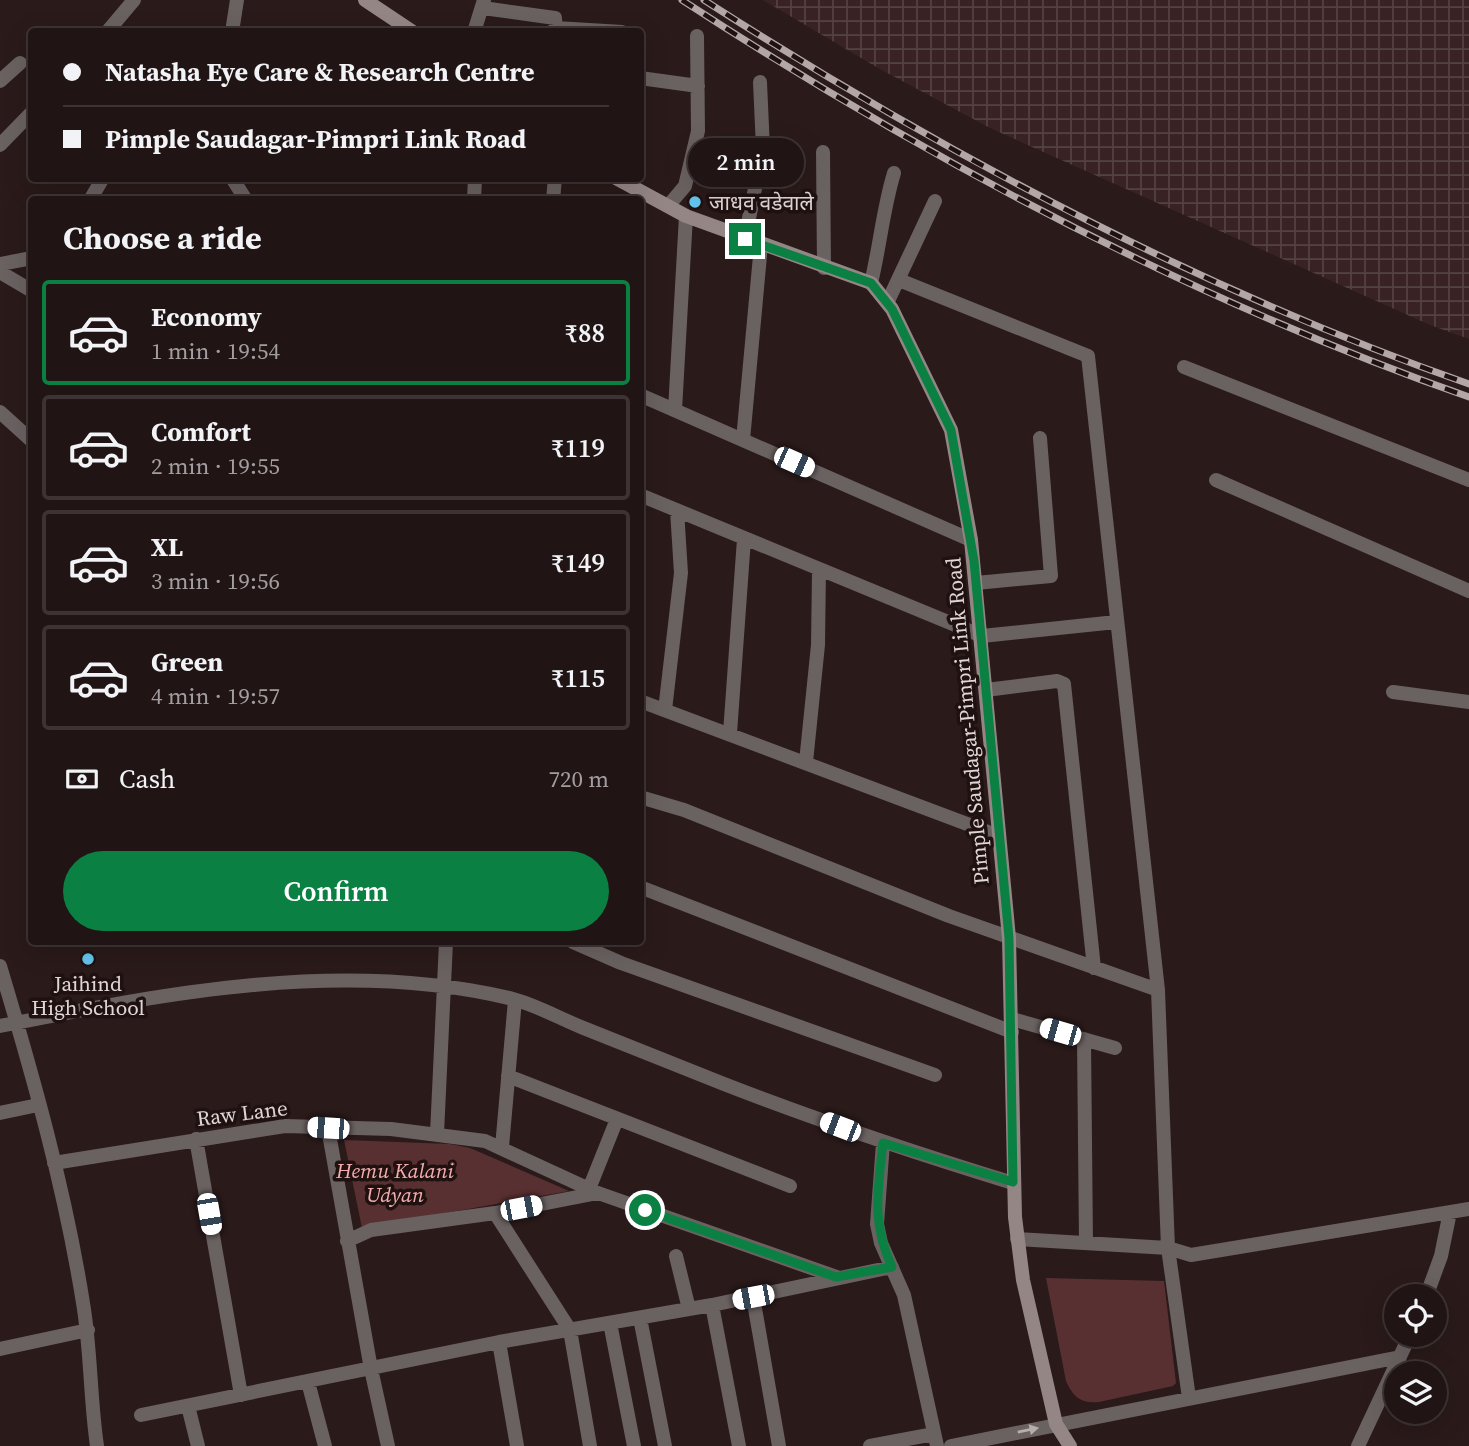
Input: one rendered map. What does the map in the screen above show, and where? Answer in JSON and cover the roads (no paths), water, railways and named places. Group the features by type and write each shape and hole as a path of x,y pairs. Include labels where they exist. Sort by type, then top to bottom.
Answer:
{"street":[{"path":"110,28 134,0"},
{"path":"233,28 237,0"},
{"path":"365,0 407,28"},
{"path":"475,28 483,4 555,18 556,28"},
{"path":"668,206 685,186 691,172 698,131 697,36"},
{"path":"0,81 20,63"},
{"path":"644,79 698,86"},
{"path":"745,239 763,149 760,82"},
{"path":"0,145 28,116"},
{"path":"823,152 824,268"},
{"path":"644,198 745,239 871,283 881,241 885,204 894,173"},
{"path":"888,302 935,201"},
{"path":"675,410 686,216"},
{"path":"743,440 761,245"},
{"path":"0,264 28,259"},
{"path":"0,272 28,289"},
{"path":"899,280 1088,356 1158,990 1168,1248 1189,1398"},
{"name":"Pimple Saudagar-Pimpri Link Road","path":"871,283 888,302 951,430 971,540 1009,938 1013,1182 1017,1239 1023,1280 1056,1424 1070,1446"},
{"path":"1184,367 1469,480"},
{"path":"644,397 971,540"},
{"path":"0,412 28,436"},
{"path":"976,583 1051,576 1040,438"},
{"path":"1216,480 1469,591"},
{"path":"644,497 982,636 1116,622"},
{"path":"665,710 681,573 677,510"},
{"path":"730,733 744,539"},
{"path":"806,762 818,645 819,569"},
{"path":"986,690 1057,681 1064,684 1094,968"},
{"path":"1393,692 1469,702"},
{"path":"644,702 999,836"},
{"path":"644,798 684,810 1009,938 1158,990"},
{"path":"644,888 1012,1025 1115,1048"},
{"path":"437,1135 446,945"},
{"path":"580,945 621,963 934,1074"},
{"path":"0,966 54,1163 77,1265 88,1330 97,1446"},
{"path":"0,1026 260,984 330,979 443,987 515,1000 724,1084 883,1143 1013,1182"},
{"path":"502,1147 515,1000"},
{"path":"1084,1040 1086,1243"},
{"path":"508,1076 790,1186"},
{"path":"0,1113 38,1105"},
{"path":"347,1241 371,1230 495,1213 593,1191 617,1119"},
{"name":"Raw Lane","path":"54,1163 285,1126 391,1129 485,1140 593,1191 836,1277"},
{"path":"328,1128 371,1370 388,1446"},
{"path":"196,1139 241,1395"},
{"path":"870,1446 936,1440 904,1295 881,1243 877,1224 883,1143"},
{"path":"1017,1239 1168,1248 1191,1255 1224,1252 1469,1209"},
{"path":"1431,1284 1441,1256 1450,1212"},
{"path":"495,1213 570,1330 590,1446"},
{"path":"676,1256 689,1309"},
{"path":"141,1415 499,1342 753,1297 892,1267"},
{"path":"753,1297 779,1446"},
{"path":"712,1305 739,1446"},
{"path":"640,1318 665,1446"},
{"path":"610,1323 634,1446"},
{"path":"0,1349 88,1330"},
{"path":"499,1342 517,1446"},
{"path":"1358,1446 1405,1347"},
{"path":"951,1446 1400,1357"},
{"path":"308,1382 325,1446"},
{"path":"188,1406 198,1446"}],"railway":[{"path":"682,0 870,116 1064,222 1263,317 1365,359 1469,397"},
{"path":"704,0 887,112 1076,214 1172,262 1270,306 1469,384"}],"place":[{"name":"जाधव वडेवाले","path":"695,202"},
{"name":"Jaihind High School","path":"88,959"}],"park label":[{"name":"Hemu Kalani Udyan","path":"395,1182"}]}
